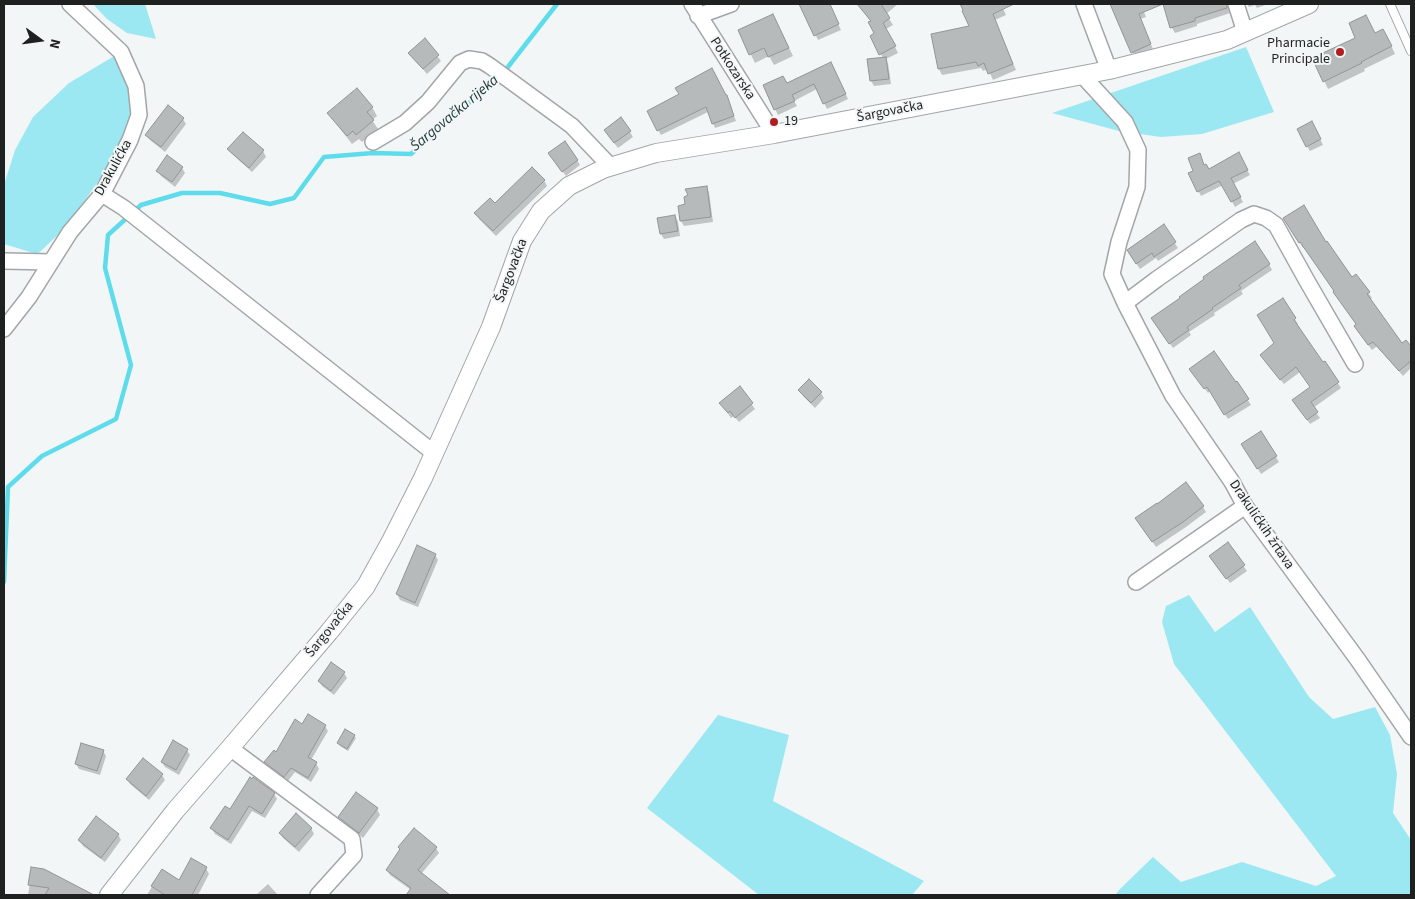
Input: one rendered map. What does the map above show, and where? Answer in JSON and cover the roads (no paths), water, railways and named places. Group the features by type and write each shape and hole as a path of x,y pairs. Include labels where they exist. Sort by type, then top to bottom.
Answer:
{"street":[{"name":"Drakulićka","path":"4,328 29,297 70,232 102,194 130,140 139,115 136,86 121,52 70,4"},
{"path":"695,10 731,4"},
{"path":"1084,4 1109,70"},
{"path":"1236,4 1245,32"},
{"name":"Šargovačka","path":"109,895 176,811 366,586 391,541 434,452 491,327 522,241 541,211 569,186 603,169 656,153 774,134 1109,70 1227,40 1305,5"},
{"name":"Potkozarska","path":"695,10 774,134"},
{"path":"373,142 405,123 428,102 460,62 469,59 490,66 572,126 612,167"},
{"name":"Drakulićkih žrtava","path":"1082,75 1125,122 1138,150 1137,187 1119,242 1112,274 1125,304 1173,396 1232,482 1245,506 1358,660 1411,737"},
{"path":"102,194 124,208 434,452"},
{"path":"1125,304 1241,220 1254,214 1266,218 1276,225 1355,364"},
{"path":"4,261 50,262"},
{"path":"1136,582 1245,506"},
{"path":"230,748 352,839 354,855 318,895"}],"lane":[{"path":"1390,4 1411,51"}],"waterway":[{"name":"Šargovačka rijeka","path":"4,582 8,487 42,456 116,419 131,365 105,268 108,235 141,205 182,193 220,193 270,204 294,198 324,157 373,153 411,154 504,72 557,4"}],"place":[{"name":"Pharmacie Principale","path":"1340,52"},
{"name":"19","path":"774,122"}]}
